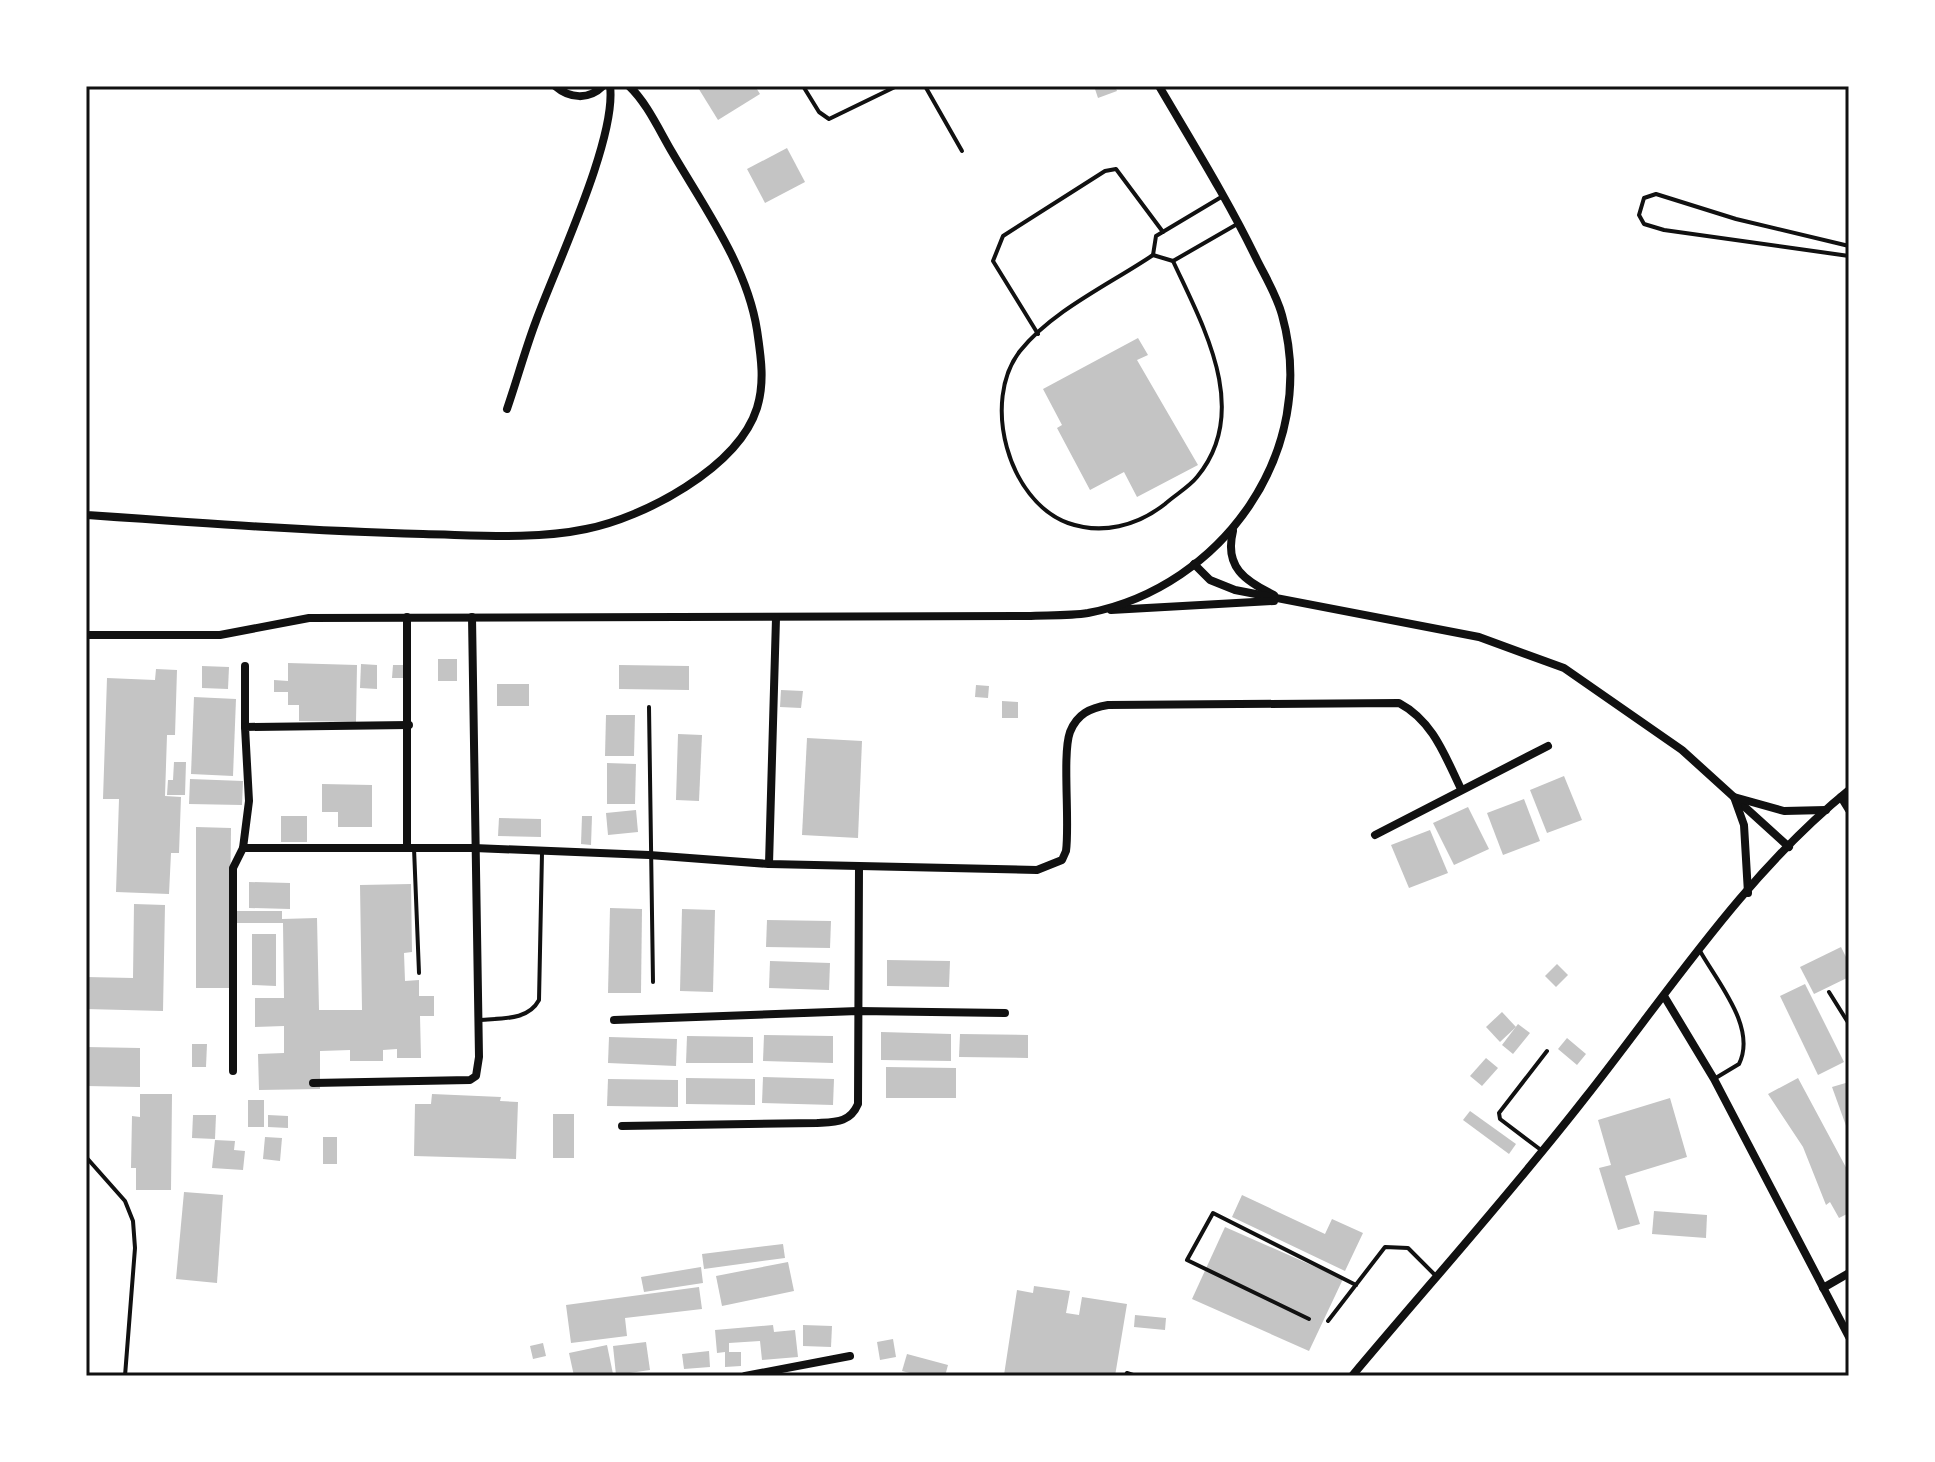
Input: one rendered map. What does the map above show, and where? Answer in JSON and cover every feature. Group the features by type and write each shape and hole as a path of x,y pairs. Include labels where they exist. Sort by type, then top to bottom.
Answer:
{"street":[{"path":"555,86 579,97 603,86"},
{"path":"507,409 534,324 599,153 613,103 610,86"},
{"path":"86,515 301,531 525,535 585,530 627,518 678,493 713,465 743,433 756,410 763,381 760,354 746,288 721,236 653,119 629,86"},
{"path":"1087,613 1160,588 1233,531 1260,494 1279,449 1290,397 1290,342 1281,310 1239,223 1159,86"},
{"path":"1233,531 1231,558 1236,570 1247,582 1286,600"},
{"path":"1194,564 1210,580 1235,590 1479,637 1564,668 1682,750 1789,847"},
{"path":"86,635 220,635 309,618 976,618 1286,600"},
{"path":"407,617 411,848"},
{"path":"313,1083 470,1080 478,1069 472,617"},
{"path":"769,864 776,618"},
{"path":"233,1071 233,868 243,848 249,801 245,666"},
{"path":"243,848 474,848 649,855 769,864 1037,870 1062,860 1068,835 1068,735 1082,714 1091,708 1108,705 1399,703 1422,719 1435,735 1461,789"},
{"path":"245,727 409,725"},
{"path":"1375,835 1548,746"},
{"path":"1352,1376 1541,1150 1699,949 1789,847 1849,790"},
{"path":"1734,797 1784,811 1827,810"},
{"path":"1734,797 1745,836 1748,893"},
{"path":"1841,797 1849,810"},
{"path":"622,1126 843,1121 854,1114 858,1104 859,867"},
{"path":"1664,996 1714,1079 1849,1337"},
{"path":"614,1020 858,1011 1005,1013"},
{"path":"1823,1288 1849,1273"},
{"path":"745,1376 850,1356"}],"lane":[{"path":"803,86 819,112 829,119 897,86"},
{"path":"925,86 962,151"},
{"path":"1038,334 993,261 1003,236 1105,171 1116,169 1163,232"},
{"path":"1849,246 1736,219 1656,194 1644,198 1639,215 1644,224 1664,230 1763,241 1849,256"},
{"path":"1173,261 1218,368 1223,410 1216,448 1197,478 1157,510 1127,525 1099,530 1066,522 1042,506 1010,460 1001,434 1007,376 1019,353 1038,334 1153,255 1156,236 1223,196"},
{"path":"1153,255 1173,261 1239,223"},
{"path":"649,707 653,982"},
{"path":"86,806 86,828"},
{"path":"411,848 419,973"},
{"path":"478,1020 525,1015 534,1010 539,1000 542,853"},
{"path":"1699,949 1742,1028 1745,1043 1739,1064 1714,1079"},
{"path":"1829,992 1849,1024"},
{"path":"1541,1150 1500,1119 1499,1113 1547,1051"},
{"path":"86,1157 125,1201 133,1221 135,1248 125,1376"},
{"path":"1309,1319 1187,1260 1213,1213 1356,1285"},
{"path":"1328,1321 1385,1247 1397,1245 1408,1248 1436,1276"},
{"path":"1127,1373 1136,1376"}],"building":[{"path":"697,86 755,86 760,94 718,120"},
{"path":"1094,86 1115,86 1117,91 1098,98"},
{"path":"787,148 805,182 765,203 747,169"},
{"path":"1138,338 1148,355 1137,360 1198,465 1137,497 1124,472 1090,490 1057,428 1062,425 1043,389"},
{"path":"438,659 457,659 457,681 438,681"},
{"path":"288,663 357,665 356,722 299,721 299,705 288,705 288,692 274,692 274,680 288,681"},
{"path":"361,664 377,665 377,689 360,688"},
{"path":"393,665 405,665 405,678 392,678"},
{"path":"619,665 689,666 689,690 619,689"},
{"path":"202,666 229,667 228,689 202,688"},
{"path":"156,669 177,670 175,735 167,735 165,796 181,797 179,853 171,853 169,894 116,892 119,799 103,799 107,678 155,680"},
{"path":"497,684 529,684 529,706 497,706"},
{"path":"976,685 989,686 988,698 975,697"},
{"path":"781,690 803,691 801,708 780,707"},
{"path":"194,697 236,699 233,776 191,774"},
{"path":"1002,701 1018,702 1018,718 1002,718"},
{"path":"606,715 635,715 634,756 605,756"},
{"path":"678,734 702,735 699,801 676,800"},
{"path":"807,738 862,741 858,838 802,835"},
{"path":"174,762 186,762 185,795 167,795 168,780 173,780"},
{"path":"607,763 636,764 635,804 607,804"},
{"path":"1564,776 1582,820 1547,833 1530,790"},
{"path":"190,779 243,781 242,805 189,804"},
{"path":"322,784 372,785 372,827 338,827 338,812 322,812"},
{"path":"1524,799 1540,841 1503,855 1487,813"},
{"path":"1468,807 1489,849 1454,865 1433,823"},
{"path":"636,810 638,832 608,835 606,813"},
{"path":"281,816 307,816 307,842 281,842"},
{"path":"582,816 592,816 591,845 581,844"},
{"path":"499,818 541,819 541,837 498,836"},
{"path":"196,827 231,828 229,988 196,988"},
{"path":"1430,830 1448,873 1409,888 1391,845"},
{"path":"249,882 290,883 290,909 249,908"},
{"path":"411,884 412,952 404,953 405,981 419,980 419,996 434,996 434,1016 420,1016 421,1058 397,1058 397,1049 383,1050 383,1061 350,1061 350,1050 320,1051 320,1089 259,1090 258,1054 284,1053 284,1026 255,1027 255,998 284,998 283,923 234,923 234,911 282,911 282,919 317,918 319,1010 362,1010 360,885"},
{"path":"134,904 165,905 163,1011 86,1009 86,977 133,978"},
{"path":"610,908 642,909 641,993 608,993"},
{"path":"682,909 715,910 713,992 680,991"},
{"path":"767,920 831,921 830,948 766,947"},
{"path":"252,934 276,934 276,986 252,985"},
{"path":"1841,947 1849,963 1849,977 1814,994 1800,967"},
{"path":"887,960 950,961 949,987 887,986"},
{"path":"770,961 830,963 829,990 769,988"},
{"path":"1557,964 1568,975 1556,987 1545,976"},
{"path":"1805,984 1844,1062 1818,1075 1780,996"},
{"path":"1502,1012 1516,1027 1500,1042 1486,1027"},
{"path":"1518,1024 1530,1033 1513,1054 1502,1045"},
{"path":"881,1032 951,1034 951,1061 881,1060"},
{"path":"960,1034 1028,1035 1028,1058 959,1057"},
{"path":"764,1035 833,1036 833,1063 763,1061"},
{"path":"687,1036 753,1037 753,1063 686,1063"},
{"path":"609,1037 677,1039 676,1066 608,1063"},
{"path":"1567,1038 1586,1054 1577,1065 1558,1049"},
{"path":"192,1044 207,1044 206,1067 192,1067"},
{"path":"86,1047 140,1048 140,1087 86,1086"},
{"path":"1486,1058 1498,1068 1482,1086 1470,1076"},
{"path":"886,1067 956,1068 956,1098 886,1098"},
{"path":"763,1077 834,1079 833,1105 762,1103"},
{"path":"686,1078 755,1079 755,1105 686,1104"},
{"path":"1798,1078 1849,1173 1849,1213 1839,1218 1830,1202 1826,1205 1803,1147 1768,1094"},
{"path":"608,1079 678,1080 678,1107 607,1106"},
{"path":"1849,1082 1849,1134 1832,1087"},
{"path":"140,1094 172,1094 171,1190 136,1190 136,1168 131,1168 132,1116 140,1117"},
{"path":"432,1094 501,1097 500,1101 518,1102 516,1159 414,1156 415,1104 431,1104"},
{"path":"1670,1098 1687,1157 1625,1176 1640,1224 1618,1230 1599,1168 1611,1165 1598,1120"},
{"path":"248,1100 264,1100 264,1127 248,1127"},
{"path":"1470,1111 1516,1144 1509,1154 1463,1120"},
{"path":"553,1114 574,1114 574,1158 553,1158"},
{"path":"193,1115 216,1115 215,1139 192,1138"},
{"path":"268,1115 288,1116 288,1128 268,1127"},
{"path":"265,1137 282,1138 280,1161 263,1159"},
{"path":"323,1137 337,1137 337,1164 323,1164"},
{"path":"215,1140 235,1141 234,1150 245,1151 243,1170 212,1168"},
{"path":"184,1192 223,1195 217,1283 176,1279"},
{"path":"1242,1195 1325,1234 1332,1219 1363,1233 1345,1271 1232,1217"},
{"path":"1654,1211 1707,1215 1706,1238 1652,1234"},
{"path":"1225,1227 1343,1279 1309,1351 1192,1299"},
{"path":"783,1244 785,1258 704,1269 702,1254"},
{"path":"788,1262 794,1291 722,1306 716,1276"},
{"path":"701,1267 703,1283 644,1292 641,1277"},
{"path":"1034,1286 1070,1291 1066,1313 1079,1315 1082,1297 1127,1304 1115,1376 1004,1375 1017,1290 1033,1293"},
{"path":"699,1287 702,1309 625,1318 627,1336 571,1343 566,1305"},
{"path":"1135,1315 1166,1318 1165,1330 1134,1327"},
{"path":"773,1325 774,1332 795,1330 798,1357 762,1360 760,1341 729,1343 729,1352 741,1352 741,1366 725,1367 725,1352 717,1353 715,1330"},
{"path":"803,1325 832,1326 831,1347 803,1346"},
{"path":"893,1339 896,1357 880,1360 877,1342"},
{"path":"646,1342 650,1370 616,1375 613,1346"},
{"path":"543,1343 546,1356 533,1359 530,1346"},
{"path":"607,1345 613,1374 574,1376 569,1353"},
{"path":"709,1351 710,1367 684,1369 682,1354"},
{"path":"907,1354 948,1365 945,1376 921,1376 902,1371"}]}
